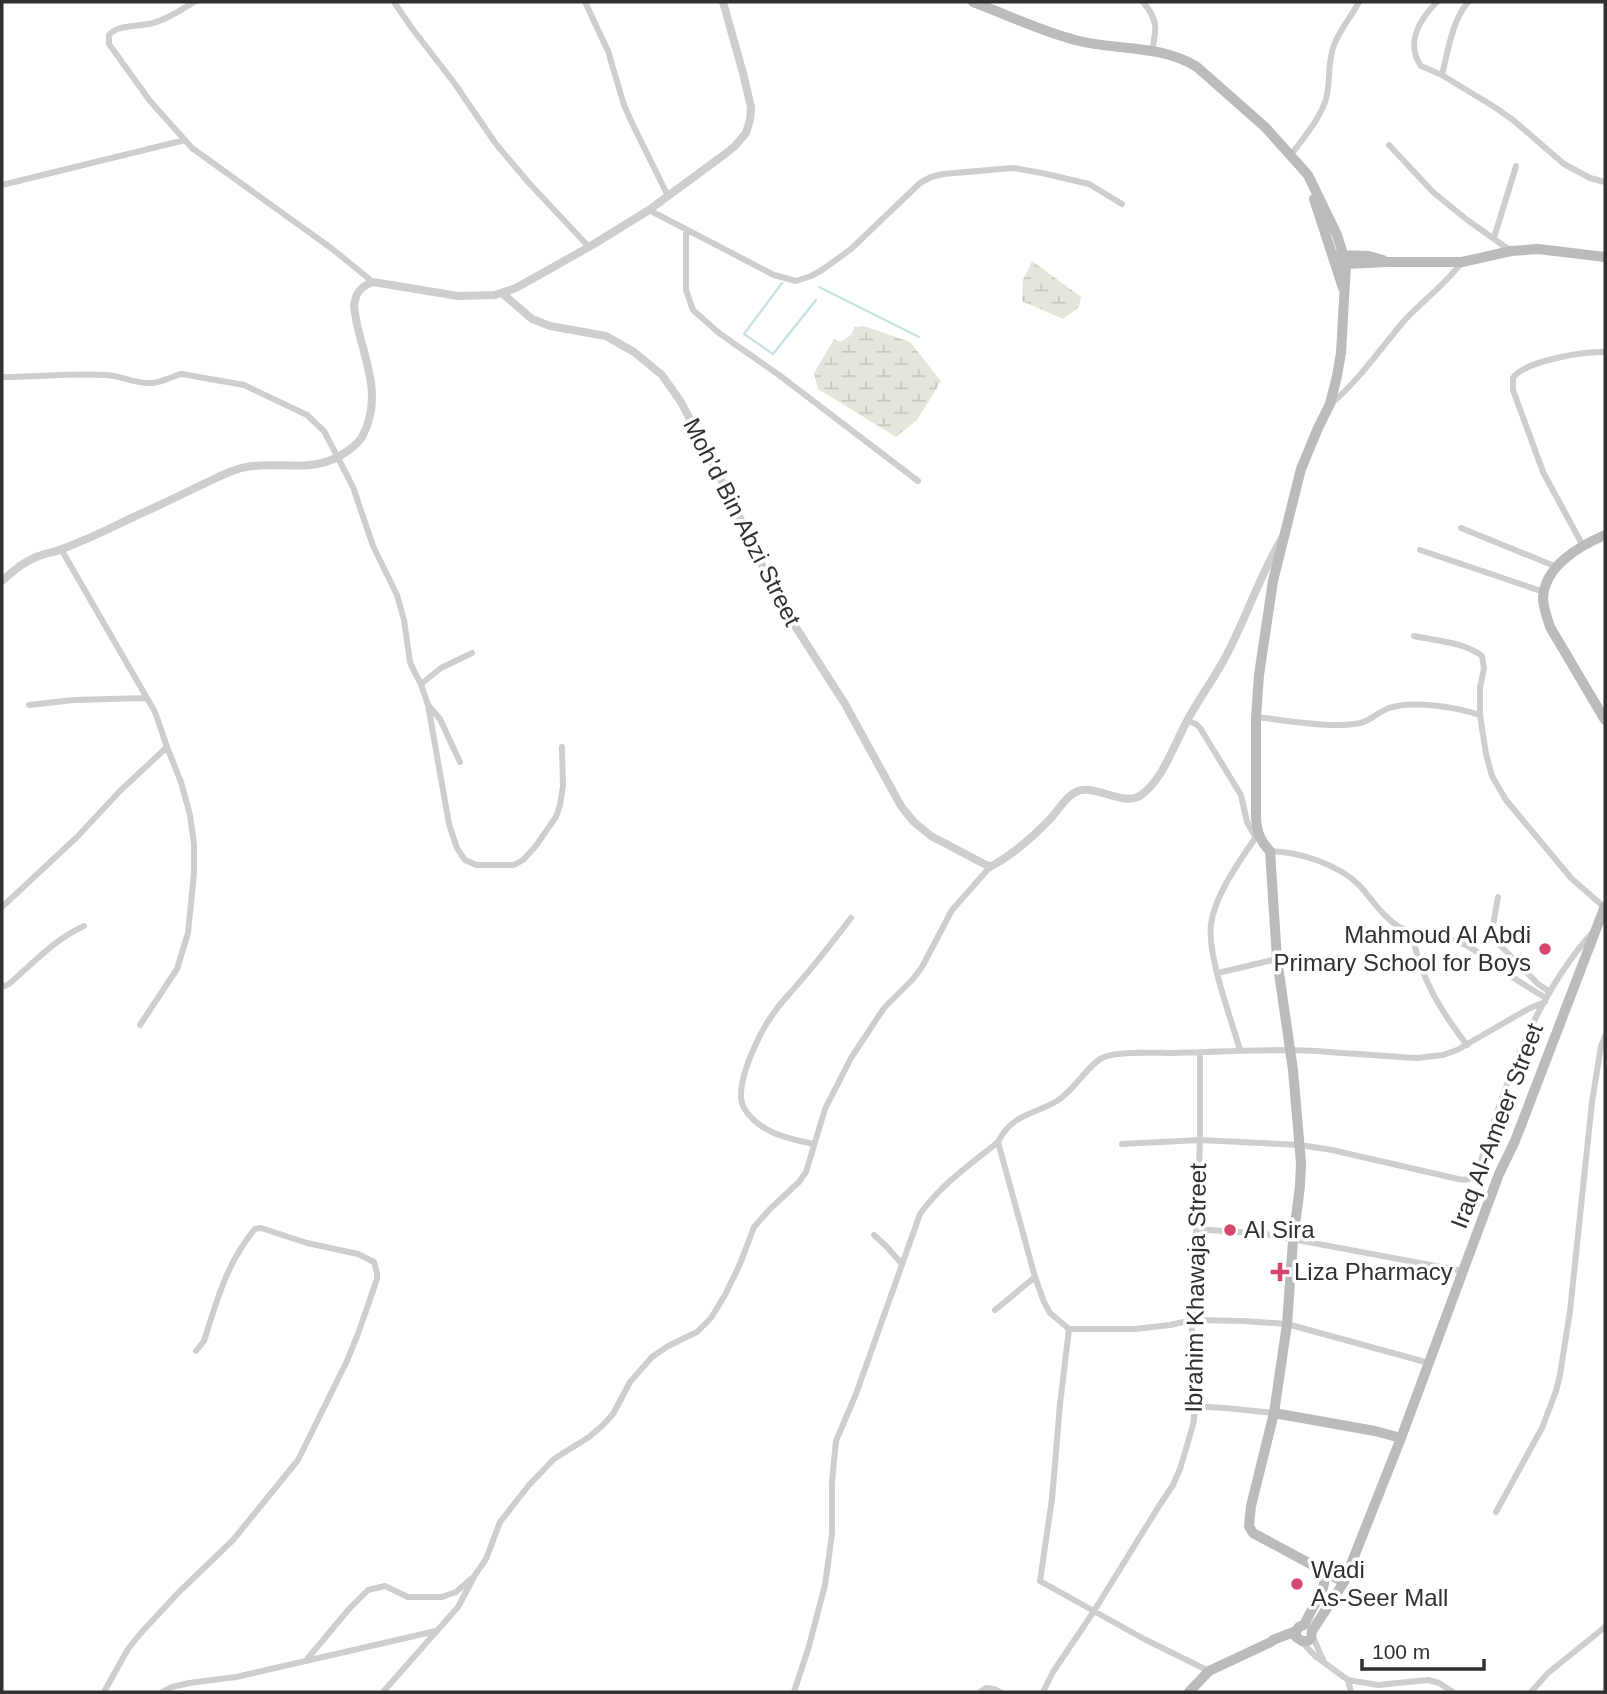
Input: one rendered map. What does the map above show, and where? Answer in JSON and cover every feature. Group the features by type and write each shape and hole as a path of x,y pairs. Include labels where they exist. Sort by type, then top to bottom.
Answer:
{"main road":[{"path":"973,2 1026,25 1078,41 1152,50 1197,67 1265,127 1308,175 1321,222 1339,260 1343,289 1341,353 1330,404 1301,469 1278,555 1259,675 1256,717 1257,836 1270,851 1277,959 1291,1051 1300,1145 1300,1186 1287,1324 1274,1413 1251,1506 1250,1530 1344,1582"},
{"path":"1339,260 1462,262 1511,251 1538,249 1605,257"},
{"path":"1605,535 1562,561 1549,579 1544,592 1550,627 1605,720"},
{"name":"Iraq Al-Ameer Street","path":"1304,1634 1344,1582 1401,1438 1499,1174 1515,1141 1605,906"},
{"path":"1274,1413 1401,1438"},
{"path":"1189,1692 1209,1671 1273,1640 1304,1634 1326,1574"}],"street":[{"path":"194,2 167,18 116,29 109,35 111,46 150,101 192,148 331,248 373,282 472,297 503,293 537,277 649,210 735,146 748,128 750,101 723,2"},
{"path":"394,2 503,152 589,247"},
{"path":"584,2 608,51 624,105 668,196"},
{"path":"1143,2 1152,14 1156,26 1152,50"},
{"path":"1291,155 1320,113 1329,79 1329,59 1348,17 1359,2"},
{"path":"1437,2 1416,31 1413,47 1421,66 1442,75 1513,120 1564,164 1590,178 1605,182"},
{"path":"1442,75 1455,24 1468,2"},
{"path":"2,185 186,140"},
{"path":"1389,145 1433,192 1511,251"},
{"path":"1494,239 1516,166"},
{"path":"649,210 774,275 796,281 811,276 836,260 920,183 943,174 1013,168 1090,184 1122,204"},
{"path":"686,230 686,290 689,302 699,316 918,481"},
{"path":"1330,404 1347,390 1406,320 1444,284 1462,262"},
{"path":"2,581 31,559 122,523 225,474 260,465 313,466 338,458 361,440 368,422 372,386 354,306 358,292 373,282"},
{"name":"Moh’d Bin Abzi Street","path":"503,293 532,320 606,336 634,352 663,375 702,442 755,548 772,590 845,704 901,806 914,822 931,836 990,867"},
{"path":"1583,546 1543,472 1513,390 1513,378 1519,371 1555,359 1605,352"},
{"path":"2,377 108,375 153,383 182,374 232,382 307,415 324,431 353,487 373,546 394,586 404,620 410,662 428,705 454,842 465,860 476,865 514,865 523,860 556,817 563,786 562,747"},
{"path":"1461,528 1557,567"},
{"path":"383,1692 458,1607 486,1559 500,1522 536,1476 554,1459 603,1425 613,1414 630,1382 652,1357 697,1332 711,1318 740,1264 754,1227 806,1172 830,1097 851,1058 884,1008 922,967 952,911 990,867 1024,844 1076,792 1088,790 1133,799 1142,795 1163,769 1187,721 1228,653 1265,569 1285,533"},
{"path":"61,549 155,712 190,815 194,853 188,933 177,969 140,1026"},
{"path":"1420,550 1544,592"},
{"path":"1414,636 1462,646 1482,656 1484,668 1480,688 1480,715 1489,769 1502,793 1570,878 1605,906"},
{"path":"421,684 441,668 472,653"},
{"path":"29,705 74,700 147,698"},
{"path":"428,705 437,715 460,762"},
{"path":"1256,717 1353,724 1364,722 1389,708 1416,705 1447,707 1480,715"},
{"path":"1187,721 1198,725 1237,787 1247,822 1257,836 1228,881 1213,915 1211,935 1218,973 1240,1050"},
{"path":"2,908 78,837 120,791 167,747"},
{"path":"1270,851 1305,857 1346,875 1359,885 1385,916 1402,928 1467,946 1525,986 1547,997"},
{"path":"1498,897 1493,938 1543,988 1547,997"},
{"path":"814,1144 777,1135 755,1120 742,1105 742,1083 757,1043 775,1011 851,918"},
{"path":"2,987 66,936 84,926"},
{"path":"1122,1144 1200,1140 1300,1145 1458,1179 1472,1178 1479,1170 1499,1103 1514,1066 1547,997 1578,949 1595,930"},
{"path":"1412,932 1426,981 1440,1008 1467,1045"},
{"path":"1218,973 1277,959"},
{"path":"794,1692 825,1585 832,1534 832,1482 836,1441 856,1394 918,1220 942,1189 998,1142 1010,1124 1065,1095 1092,1066 1106,1056 1240,1050 1417,1058 1443,1055 1467,1045 1547,997"},
{"path":"1496,1512 1542,1427 1560,1375 1570,1311 1592,1102 1605,1036"},
{"name":"Ibrahim Khawaja Street","path":"1043,1692 1053,1672 1173,1485 1195,1418 1190,1377 1200,1140 1200,1052"},
{"path":"998,1142 1046,1308 1069,1329 1135,1329 1193,1320 1287,1324 1429,1363"},
{"path":"104,1692 128,1649 140,1634 233,1540 298,1460 359,1331 377,1279 374,1262 358,1254 261,1228 255,1229 228,1269 204,1341 197,1351"},
{"path":"1196,1229 1255,1233 1463,1271"},
{"path":"874,1235 902,1264"},
{"path":"995,1310 1035,1277"},
{"path":"1069,1329 1053,1487 1040,1581 1144,1639 1209,1671"},
{"path":"1193,1406 1274,1413"},
{"path":"307,1660 368,1590 385,1586 408,1597 442,1597 456,1592 475,1576"},
{"path":"1531,1692 1548,1673 1605,1627"},
{"path":"162,1692 189,1683 236,1677 437,1630"},
{"path":"1304,1634 1311,1653 1348,1680 1378,1685 1428,1680 1436,1681 1453,1692"},
{"path":"1304,1634 1323,1662"},
{"path":"1348,1680 1351,1692"},
{"path":"981,1692 986,1688 1000,1692"}],"green space":[{"path":"1032,261 1081,297 1079,307 1063,319 1022,301 1023,280"},
{"path":"864,326 910,342 941,381 917,420 896,437 818,389 814,373 834,339 840,342 850,336 855,327"}],"waterway":[{"path":"782,283 744,334 773,354 816,300"},
{"path":"819,287 919,337"}],"place":[{"name":"Mahmoud Al Abdi Primary School for Boys","path":"1545,949"},
{"name":"Al Sira","path":"1230,1230"},
{"name":"Liza Pharmacy","path":"1280,1272"},
{"name":"Wadi As-Seer Mall","path":"1297,1584"}]}
